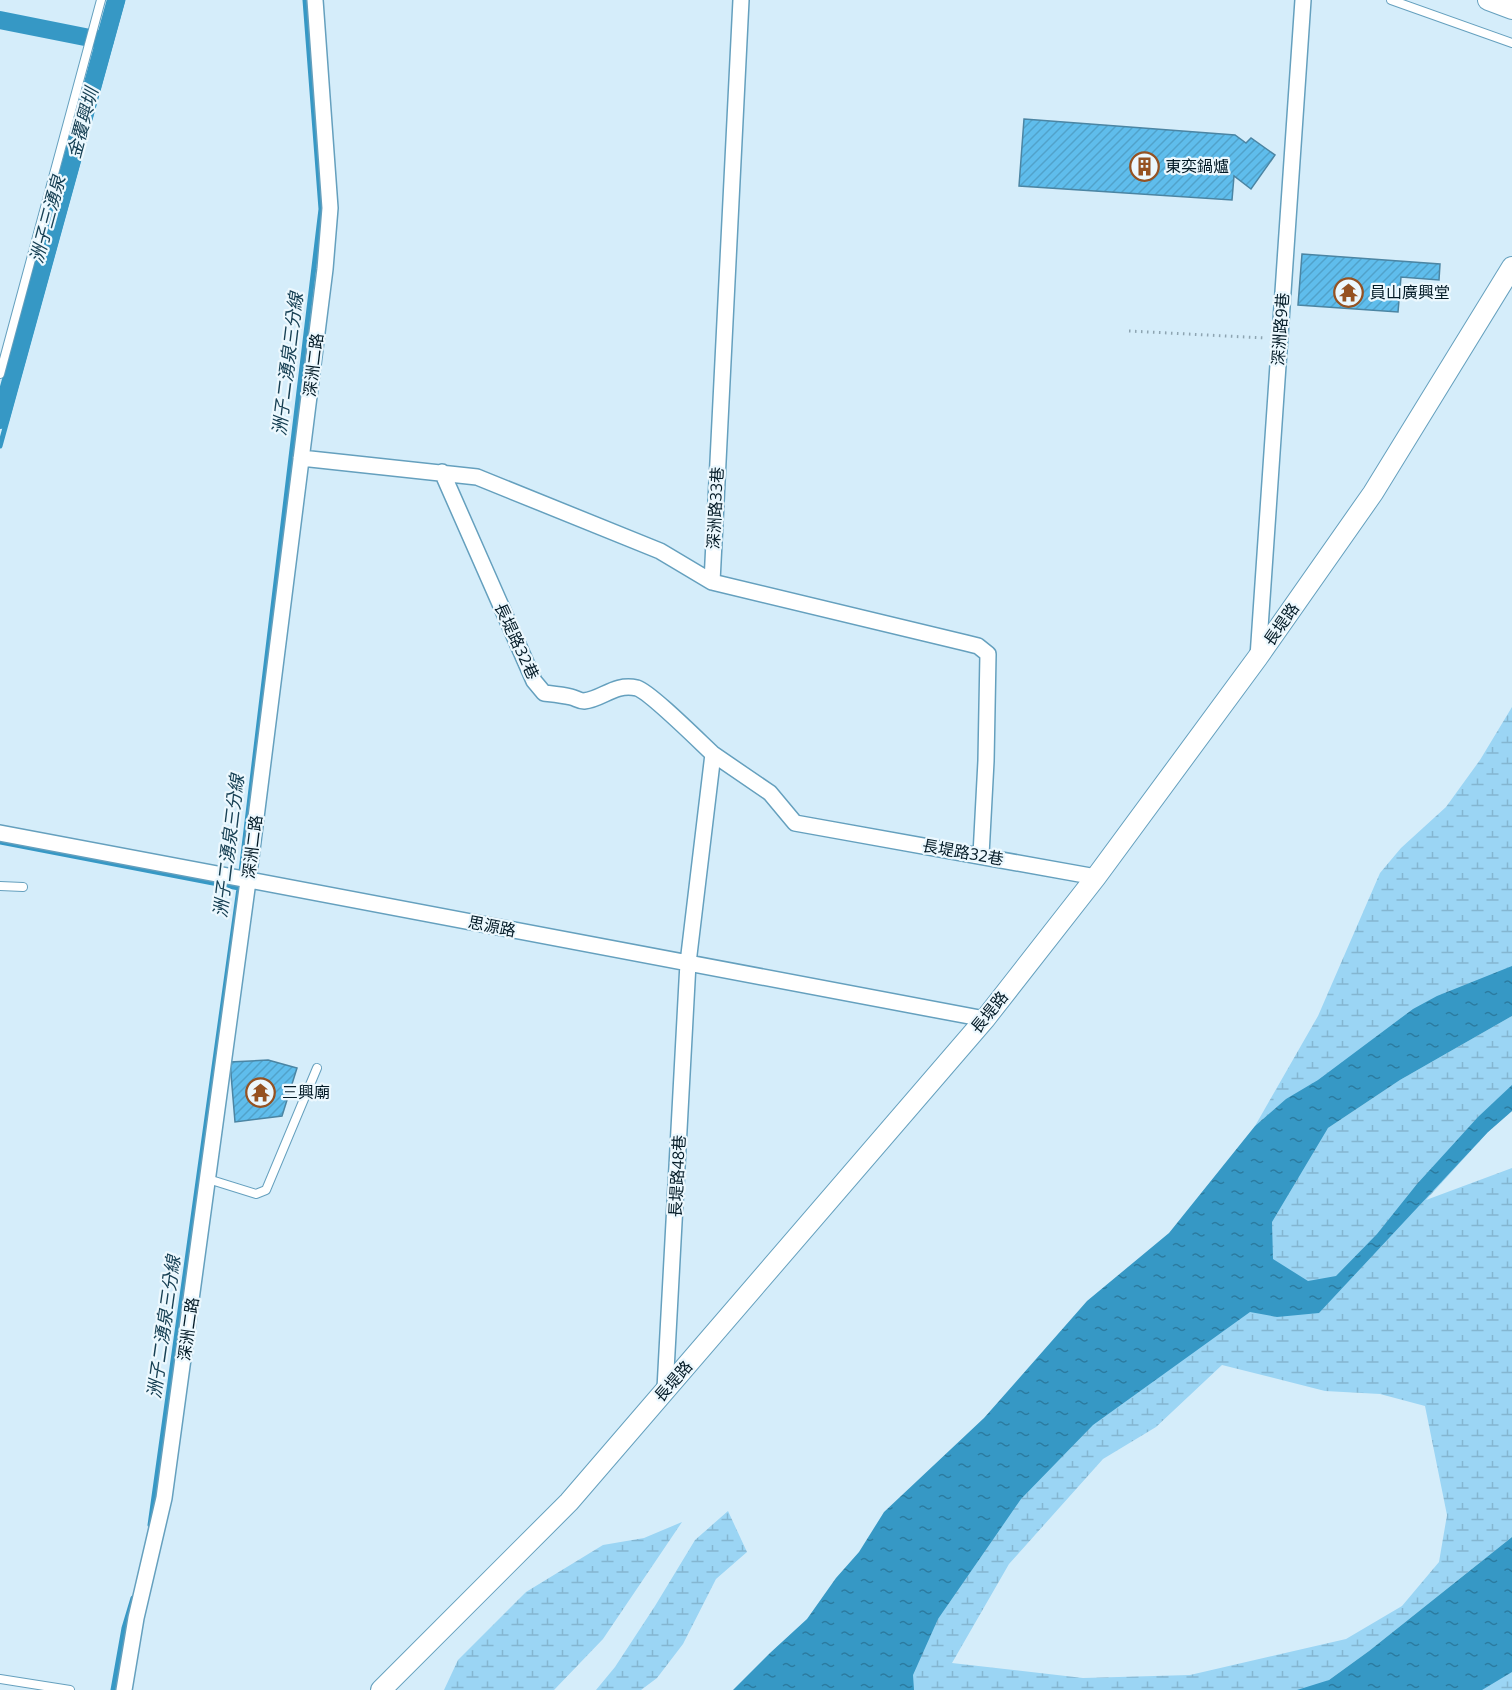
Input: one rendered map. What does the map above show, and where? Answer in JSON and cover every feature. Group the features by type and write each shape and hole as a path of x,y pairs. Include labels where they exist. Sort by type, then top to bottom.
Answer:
{"street":[{"name":"深洲二路","path":"124,1690 136,1618 164,1498 248,880 302,458 330,208 315,0"},
{"name":"深洲路33巷","path":"302,458 477,477 660,551 712,582 741,0"},
{"name":"深洲路9巷","path":"1258,657 1303,0"},
{"path":"1488,0 1512,9"},
{"name":"長堤路","path":"381,1690 569,1502 985,1019 1096,877 1258,657 1373,493 1512,267"},
{"name":"長堤路32巷","path":"442,472 534,681 544,693 582,701 594,699 609,691 624,687 639,689 713,754 770,793 795,823 1096,877"},
{"path":"712,582 978,646 988,654 981,855"},
{"path":"688,963 713,754"},
{"name":"思源路","path":"0,833 985,1019"},
{"name":"長堤路48巷","path":"665,1389 688,963"}],"lane":[{"path":"0,374 101,0"},
{"path":"1391,0 1512,43"},
{"path":"0,886 23,887"},
{"path":"208,1179 256,1194 266,1190 317,1068"},
{"path":"0,1679 70,1690"}],"path":[{"path":"1129,331 1280,339"}],"green space":[{"path":"1512,707 1512,988 1255,1126 1318,1016 1380,873 1401,848 1446,807 1480,760"},
{"path":"1512,1016 1512,1111 1488,1132 1426,1200 1512,1168 1512,1537 1369,1651 1329,1680 1309,1690 775,1690 1328,1128 1400,1080","holes":["1222,1365 1325,1391 1380,1394 1425,1406 1447,1515 1439,1562 1402,1606 1346,1639 1190,1675 1083,1678 952,1663 1009,1564 1103,1459 1156,1427"]},
{"path":"728,1511 747,1552 716,1579 683,1644 657,1678 641,1690 596,1690 615,1667 695,1540"},
{"path":"682,1522 603,1639 554,1690 444,1690 458,1660 526,1592 603,1545 644,1538"},
{"path":"1512,1658 1512,1690 1454,1690"}],"water":[{"path":"1512,966 1512,1016 1400,1080 1328,1128 1272,1222 1273,1259 1308,1281 1336,1276 1377,1234 1417,1184 1478,1117 1512,1085 1512,1111 1488,1132 1319,1313 1277,1317 1250,1312 1093,1425 1021,1499 938,1619 913,1675 914,1690 733,1690 807,1619 836,1578 859,1552 884,1512 984,1418 1087,1301 1169,1233 1255,1126 1286,1099 1318,1080 1413,1009 1437,996"},
{"path":"1512,1537 1512,1672 1482,1690 1297,1690 1329,1680"}],"building":[{"name":"東奕鍋爐","path":"1024,119 1235,135 1246,143 1251,138 1275,155 1251,189 1234,176 1232,200 1019,186"},
{"name":"員山廣興堂","path":"1302,254 1440,264 1439,280 1401,277 1398,312 1298,305"},
{"name":"三興廟","path":"268,1060 297,1068 282,1116 235,1122 230,1062"}],"waterway":[{"name":"金覆興圳","path":"0,420 116,0"},
{"name":"洲子三湧泉","path":"0,446 123,0"},
{"name":"洲子二湧泉三分線","path":"150,1525 239,888 321,209 305,0"},
{"path":"0,20 105,41"},
{"path":"0,842 239,888"},
{"name":"洲子二湧泉三分線","path":"113,1690 124,1628 133,1598"}],"place":[{"name":"東奕鍋爐","path":"1144,166"},
{"name":"員山廣興堂","path":"1349,292"},
{"name":"三興廟","path":"261,1092"}]}
